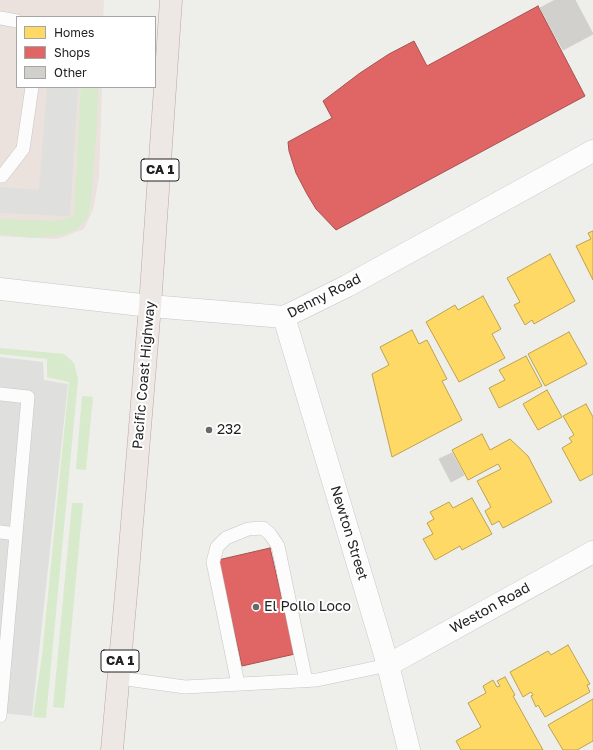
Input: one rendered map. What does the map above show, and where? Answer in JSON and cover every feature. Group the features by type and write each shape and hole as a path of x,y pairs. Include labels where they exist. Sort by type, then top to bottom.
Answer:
{"highway":[{"name":"Pacific Coast Highway","path":"112,750 150,306 162,34 171,0"}],"street":[{"name":"Denny Road","path":"0,289 150,306 284,317 347,286 593,151"},
{"name":"Newton Street","path":"284,317 388,665 409,750"},
{"name":"Weston Road","path":"388,665 593,552"}],"lane":[{"path":"0,18 16,21"},
{"path":"0,176 2,176 23,149 32,88"},
{"path":"0,394 28,397 0,716"},
{"path":"238,684 213,562 217,547 226,538 248,529 263,528 270,534 278,546 306,681"},
{"path":"0,532 16,534"},
{"path":"119,678 185,687 317,680 388,665"}],"shaded area":[{"path":"0,0 104,0 103,16 16,16 16,88 102,88 99,177 93,210 84,229 57,239 0,236"},
{"path":"47,88 78,88 70,216 0,213 0,187 39,190"},
{"path":"0,357 43,362 44,380 68,384 32,716 0,713"}],"green space":[{"path":"81,88 98,88 97,123 91,199 88,216 83,223 73,231 59,235 32,238 0,234 0,219 58,221 74,216"},
{"path":"0,348 64,354 74,363 78,379 46,718 33,717 42,656 69,382 47,377 47,359 0,354"},
{"path":"82,396 93,397 86,470 76,469"},
{"path":"72,503 83,503 64,708 53,707"}],"building: Homes":[{"path":"593,231 593,280 576,246 591,239 588,233"},
{"path":"550,254 575,301 534,324 532,320 525,325 514,305 520,302 507,278"},
{"path":"483,296 501,329 492,334 505,358 459,382 426,322 455,305 458,310"},
{"path":"412,330 419,344 427,340 447,379 442,381 462,420 392,457 372,374 389,365 380,347"},
{"path":"569,332 587,364 545,386 528,354"},
{"path":"526,356 542,386 499,408 489,388 505,380 499,370"},
{"path":"547,390 562,417 538,430 523,404"},
{"path":"586,404 593,417 593,474 580,481 562,448 572,442 569,438 574,435 563,416"},
{"path":"482,434 490,450 510,439 528,456 552,502 503,528 499,521 492,525 485,511 491,507 477,481 501,469 498,464 468,480 452,450"},
{"path":"472,498 492,534 462,550 460,546 435,560 423,539 433,534 427,523 434,519 430,512 449,502 453,508"},
{"path":"568,645 590,684 587,685 590,692 545,717 538,705 536,707 531,696 533,695 531,692 523,697 510,672 548,651 551,655"},
{"path":"505,677 515,695 513,696 543,750 461,750 456,741 481,727 468,703 486,693 483,686 493,680 497,687 500,686 497,681"},
{"path":"593,699 593,741 577,750 563,750 548,725"}],"building: Shops":[{"path":"538,6 585,96 336,230 316,209 307,194 296,173 289,151 288,142 332,118 323,101 360,73 389,54 414,41 427,66"},
{"name":"El Pollo Loco","path":"270,548 295,654 242,666 218,560"}],"building: Other":[{"path":"555,0 575,0 593,34 563,50 540,8"},
{"path":"452,453 464,475 451,482 439,459"}],"place":[{"name":"232","path":"209,430"},
{"name":"El Pollo Loco","path":"256,607"}]}
